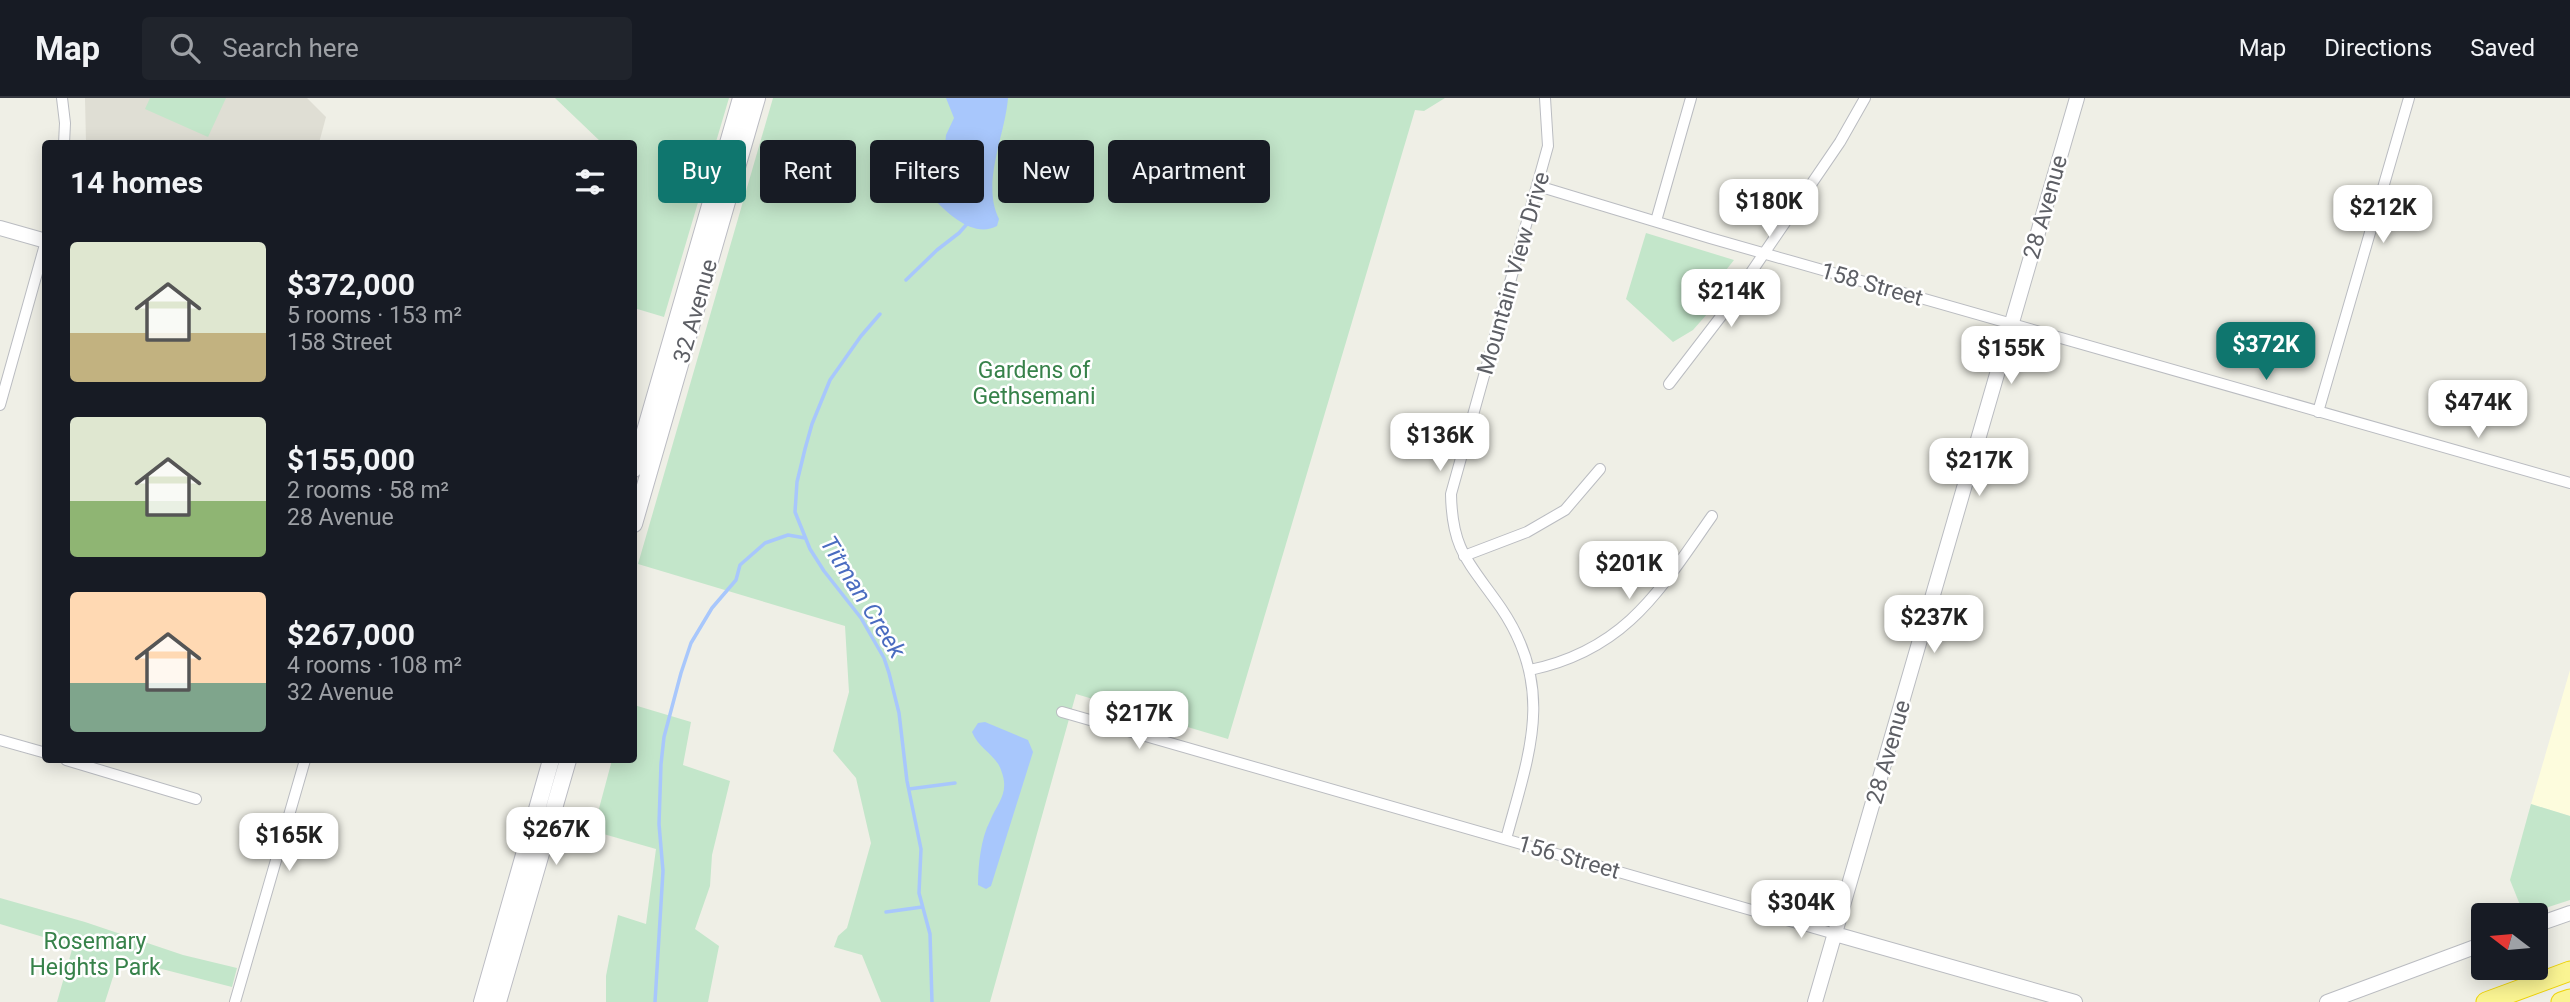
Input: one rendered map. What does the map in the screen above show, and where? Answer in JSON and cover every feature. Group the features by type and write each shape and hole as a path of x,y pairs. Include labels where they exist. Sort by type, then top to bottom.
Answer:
{"highway":[{"path":"2486,1002 2570,971"},
{"path":"2561,1002 2570,999"}],"main road":[{"name":"32 Avenue","path":"637,459 741,98"},
{"name":"32 Avenue","path":"637,514 757,98"},
{"path":"482,1002 550,763"},
{"path":"498,1002 567,763"},
{"path":"510,958 504,953 519,897 517,881"}],"street":[{"path":"62,98 64,140"},
{"name":"Mountain View Drive","path":"1506,839 1532,741 1535,718 1530,670 1502,609 1478,579 1458,545 1451,522 1451,494 1548,146 1545,98"},
{"path":"1656,221 1691,98"},
{"path":"1669,384 1722,315 1840,142 1865,98"},
{"name":"28 Avenue","path":"1815,1002 2077,98"},
{"path":"2318,412 2409,98"},
{"name":"158 Street","path":"1538,186 1763,253 2570,483"},
{"path":"0,228 42,240"},
{"path":"0,405 42,255"},
{"path":"1464,556 1527,532 1565,510 1600,469"},
{"path":"1530,670 1558,664 1587,652 1606,641 1637,615 1661,587 1712,516"},
{"name":"156 Street","path":"1062,712 2075,1002"},
{"path":"0,740 42,752"},
{"path":"76,763 196,799"},
{"path":"235,1002 304,763"},
{"path":"2548,921 2570,913"},
{"path":"2327,1002 2471,948"}],"shaded area":[{"path":"85,98 307,98 326,117 320,140 86,140"},
{"path":"2570,670 2570,816 2531,804"}],"green space":[{"path":"150,98 226,98 208,137 145,109"},
{"path":"555,98 729,98 717,140 658,140 658,203 698,203 664,317 637,309 637,140 599,140"},
{"name":"Gardens of Gethsemani","path":"773,98 1445,98 1424,111 1415,110 1228,739 1076,694 990,1002 881,1002 862,955 834,947 838,936 847,928 871,843 856,778 833,751 849,692 845,626 638,564 743,203 746,203 746,191 760,143 760,203 856,203 856,140 761,140"},
{"path":"1646,233 1734,260 1715,284 1708,313 1693,330 1673,342 1626,299"},
{"path":"637,706 691,722 683,765 730,781 712,855 710,886 695,929 719,946 708,1002 606,1002 606,976 618,915 646,924 656,849 593,831 611,763 637,763"},
{"path":"2531,804 2570,816 2570,900 2548,907 2548,903 2519,903 2510,880"},
{"name":"Rosemary Heights Park","path":"0,898 85,922 183,955 237,968 232,987 119,958 105,1002 57,1002 73,946 0,924"}],"water":[{"path":"946,98 1008,98 993,175 994,205 999,219 997,226 989,229 963,223 938,203 984,203 984,140 946,140 954,118"},
{"path":"985,722 1028,740 1033,752 991,886 986,889 978,885 981,852 984,835 1002,797 1004,785 999,765 978,743 972,732 978,723"}],"waterway":[{"path":"906,280 967,224"},
{"name":"Titman Creek","path":"880,314 830,380 805,449 797,482 795,512 810,549 861,618 884,658 889,673 899,713 907,781 921,849 919,893 930,934 932,1002"},
{"path":"655,1002 663,871 659,824 661,764 664,737 681,673 691,643 712,608 736,580 740,565 765,543 788,535 805,538"},
{"path":"909,789 955,783"},
{"path":"886,912 922,907"}]}
